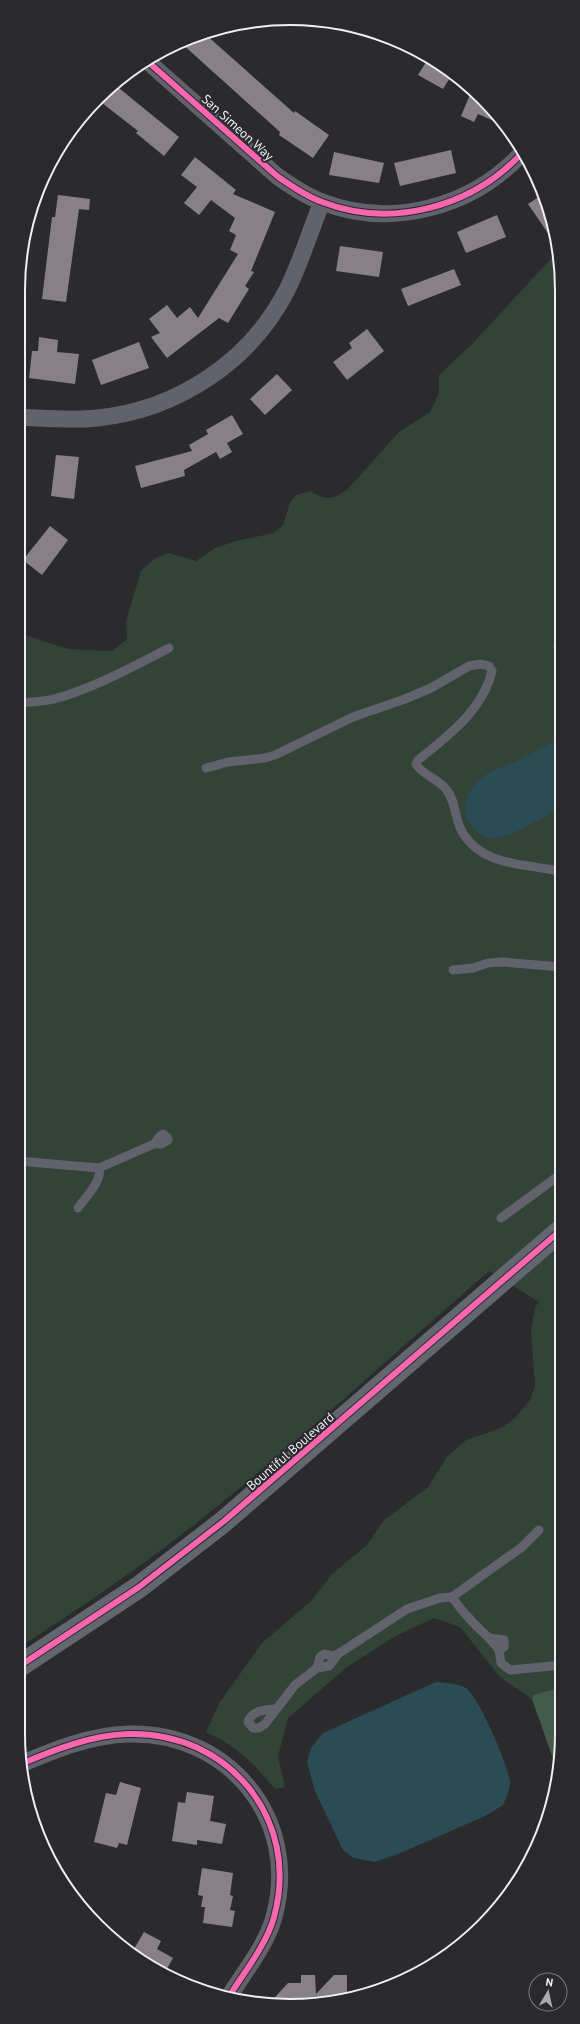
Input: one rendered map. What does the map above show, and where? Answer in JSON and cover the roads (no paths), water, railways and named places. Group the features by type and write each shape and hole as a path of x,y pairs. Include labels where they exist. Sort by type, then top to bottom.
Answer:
{"main road":[{"name":"Bountiful Boulevard","path":"25,1662 139,1587 223,1522 555,1235"}],"street":[{"name":"San Simeon Way","path":"152,65 277,176 291,186 322,202 369,213 394,213 426,209 445,204 469,194 491,181 518,157"},
{"path":"25,417 77,419 121,415 167,401 207,380 240,353 267,322 278,306 294,275 322,202"},
{"path":"27,1762 84,1741 127,1734 148,1734 166,1736 201,1748 230,1768 243,1780 262,1806 272,1829 278,1851 280,1886 275,1913 267,1934 231,1992"}],"lane":[{"path":"25,702 54,699 72,693 121,672 169,648"},
{"path":"206,768 228,762 265,758 275,755 353,717 405,699 431,688 469,666 481,664 489,666 492,670 490,680 480,701 464,720 418,760 416,764 447,790 453,802 460,828 474,847 490,857 555,871"},
{"path":"453,970 504,962 555,966"},
{"path":"25,1162 99,1168 154,1144"},
{"path":"78,1208 98,1180 100,1172 99,1168"},
{"path":"501,1218 555,1178"},
{"path":"274,1709 295,1685 317,1668 329,1666 338,1654 407,1609 440,1598 452,1597 522,1547 539,1530"},
{"path":"452,1597 467,1617 490,1638 499,1650 501,1663 510,1670 528,1667 555,1667"}],"water":[{"path":"555,741 555,811 528,826 509,834 494,838 486,837 480,834 467,818 467,798 474,786 483,776 517,761"},
{"path":"436,1682 463,1686 471,1693 478,1704 499,1748 510,1782 508,1794 503,1805 485,1816 398,1854 375,1862 354,1858 343,1850 315,1791 307,1762 311,1748 323,1733"}]}
